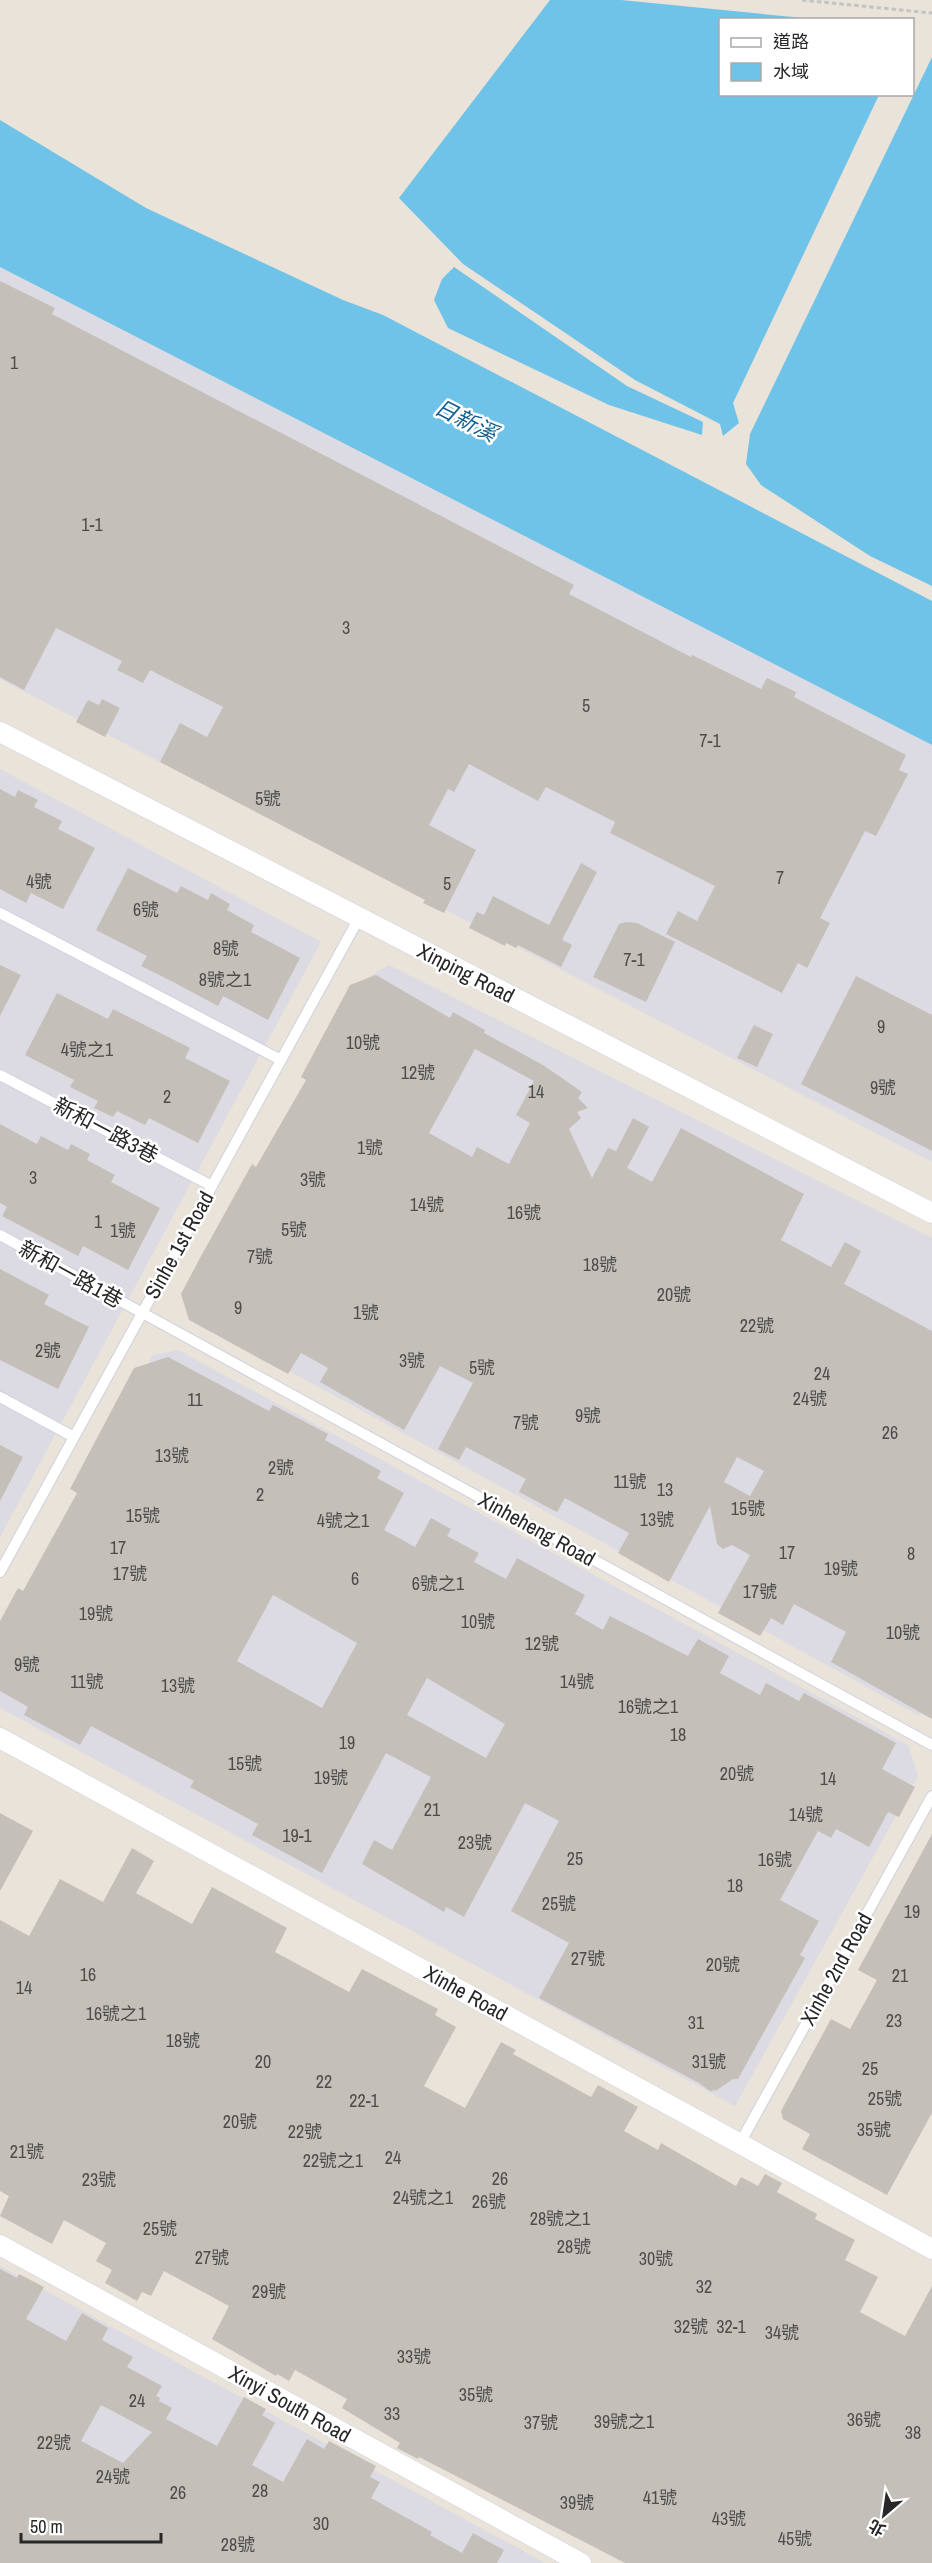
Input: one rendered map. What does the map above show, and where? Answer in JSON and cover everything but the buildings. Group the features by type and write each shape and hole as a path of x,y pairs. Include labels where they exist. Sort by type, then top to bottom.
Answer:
{"street":[{"name":"Xinping Road","path":"0,732 932,1213"},
{"name":"Xinhe Road","path":"0,1738 932,2249"},
{"name":"Xinyi South Road","path":"0,2245 581,2563"}],"lane":[{"path":"0,913 281,1060"},
{"name":"Sinhe 1st Road","path":"2,1565 359,918"},
{"name":"新和一路3巷","path":"0,1075 212,1186"},
{"name":"新和一路1巷","path":"0,1235 142,1312"},
{"name":"Xinheheng Road","path":"142,1312 932,1745"},
{"path":"0,1397 74,1437"},
{"name":"Xinhe 2nd Road","path":"740,2143 932,1796"}],"path":[{"path":"802,0 932,13"}],"shaded area":[{"path":"0,267 932,745 932,1162 0,679"},
{"path":"0,769 321,942 0,1537"},
{"path":"389,965 932,1238 932,1712 918,1715 204,1324 357,984"},
{"path":"178,1350 908,1745 918,1776 735,2106 0,1708 0,1649 153,1355"},
{"path":"0,2266 545,2563 0,2563"}],"water":[{"path":"550,0 621,0 804,18 719,18 719,96 879,96 733,403 739,423 723,436 720,424 635,380 463,264 399,198"},
{"path":"932,57 932,586 870,556 761,485 746,464 750,434"},
{"name":"日新溪","path":"0,120 146,208 343,300 383,315 932,601 932,745 0,267"},
{"path":"454,267 627,386 703,422 702,435 609,405 448,328 434,300 442,279"}]}
